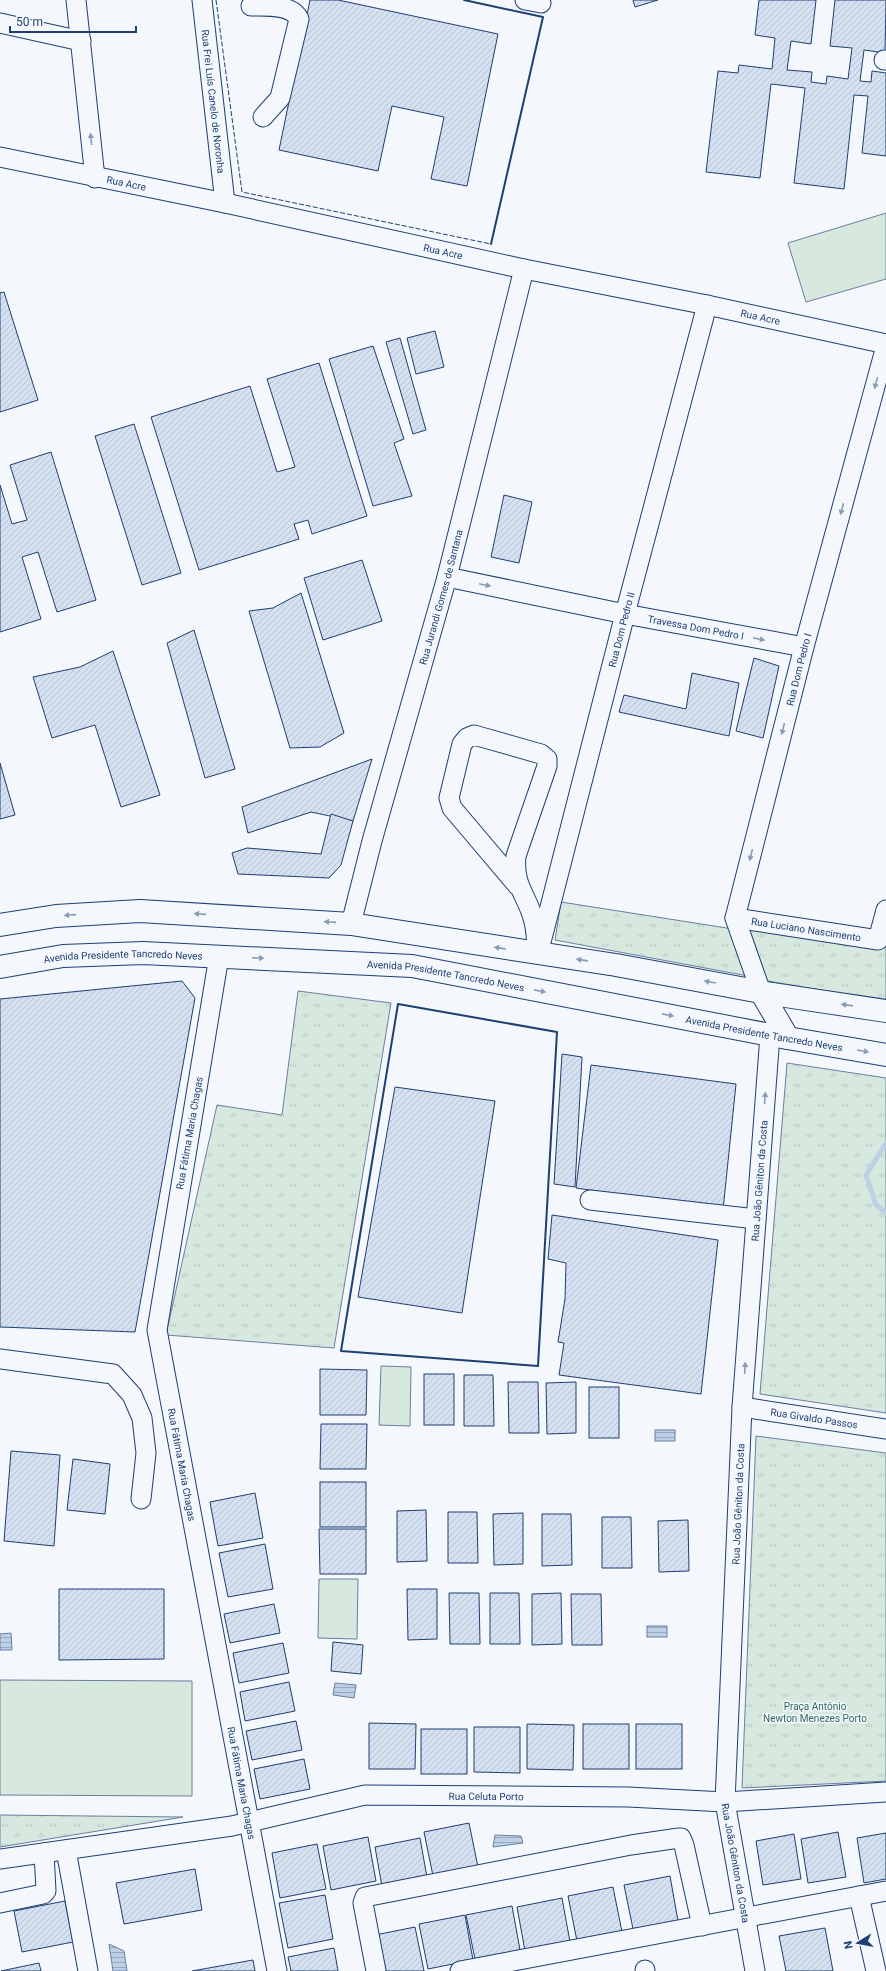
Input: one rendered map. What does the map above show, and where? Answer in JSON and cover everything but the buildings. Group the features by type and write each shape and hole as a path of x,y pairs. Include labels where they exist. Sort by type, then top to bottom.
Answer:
{"main road":[{"path":"0,925 56,916 140,910 351,924 616,965 755,991 886,1011"},
{"name":"Avenida Presidente Tancredo Neves","path":"0,967 64,956 143,953 412,966 779,1037 886,1055"},
{"path":"755,991 779,1037"}],"street":[{"path":"0,166 72,181 95,178 82,41 76,0"},
{"name":"Rua Frei Luís Canelo de Noronha","path":"202,0 225,204"},
{"path":"251,6 279,7 292,10 297,14 299,19 280,98 263,117"},
{"path":"0,23 82,41"},
{"name":"Rua Acre","path":"0,157 524,269 707,305 886,345"},
{"name":"Rua Jurandi Gomes de Santana","path":"351,924 372,841 447,577 524,269"},
{"name":"Rua Dom Pedro II","path":"538,954 625,614 707,305"},
{"name":"Rua Dom Pedro I","path":"735,918 804,648 886,345"},
{"name":"Travessa Dom Pedro I","path":"447,577 625,614 804,648"},
{"path":"518,886 452,808 449,798 462,744 470,736 474,735 541,754 548,761 516,856 515,871 518,886 534,922 538,954"},
{"name":"Rua Luciano Nascimento","path":"735,918 878,940 886,910"},
{"path":"735,918 755,991"},
{"name":"Rua Fátima Maria Chagas","path":"220,956 157,1330 277,1971"},
{"name":"Rua João Gêniton da Costa","path":"755,1971 725,1802 742,1406 756,1219 779,1037"},
{"path":"590,1200 756,1219"},
{"path":"0,1359 112,1374 132,1394 142,1418 146,1453 141,1499"},
{"name":"Rua Givaldo Passos","path":"742,1406 886,1429"},
{"name":"Rua Celuta Porto","path":"0,1859 250,1822 356,1797 375,1795 628,1797 725,1802 886,1792"},
{"path":"376,1971 363,1903 365,1897 632,1845 678,1838 681,1838 684,1845 702,1926"},
{"path":"66,1850 88,1971"},
{"path":"0,1903 43,1894 47,1885 44,1853"},
{"path":"460,1971 886,1891"},
{"path":"860,1896 876,1971"}],"green space":[{"path":"886,213 886,279 806,302 788,243"},
{"path":"561,902 733,929 748,976 555,940"},
{"path":"743,928 886,944 886,1001 762,980"},
{"path":"298,991 391,1003 334,1348 166,1335 217,1105 282,1115"},
{"path":"787,1063 886,1078 886,1413 760,1394"},
{"path":"381,1366 411,1367 410,1426 379,1425"},
{"name":"Praça Antônio Newton Menezes Porto","path":"756,1436 886,1453 886,1781 742,1788"},
{"path":"319,1579 358,1579 357,1639 318,1638"},
{"path":"0,1680 192,1681 192,1796 0,1795"},
{"path":"0,1815 183,1817 0,1847"}],"water":[{"path":"655,1430 675,1430 675,1441 655,1441"},
{"path":"647,1626 667,1626 667,1637 647,1637"},
{"path":"11,1633 12,1650 0,1650 0,1634"},
{"path":"335,1683 356,1685 354,1698 333,1695"},
{"path":"495,1835 521,1836 523,1843 493,1847"},
{"path":"109,1944 124,1951 127,1971 113,1971"}],"waterway":[{"path":"886,1143 866,1175 876,1205 886,1213"}],"fence":[{"path":"216,0 242,192 491,244"}],"wall":[{"path":"464,0 543,17 491,244"},
{"path":"398,1004 557,1032 538,1366 341,1351 398,1004"}]}
